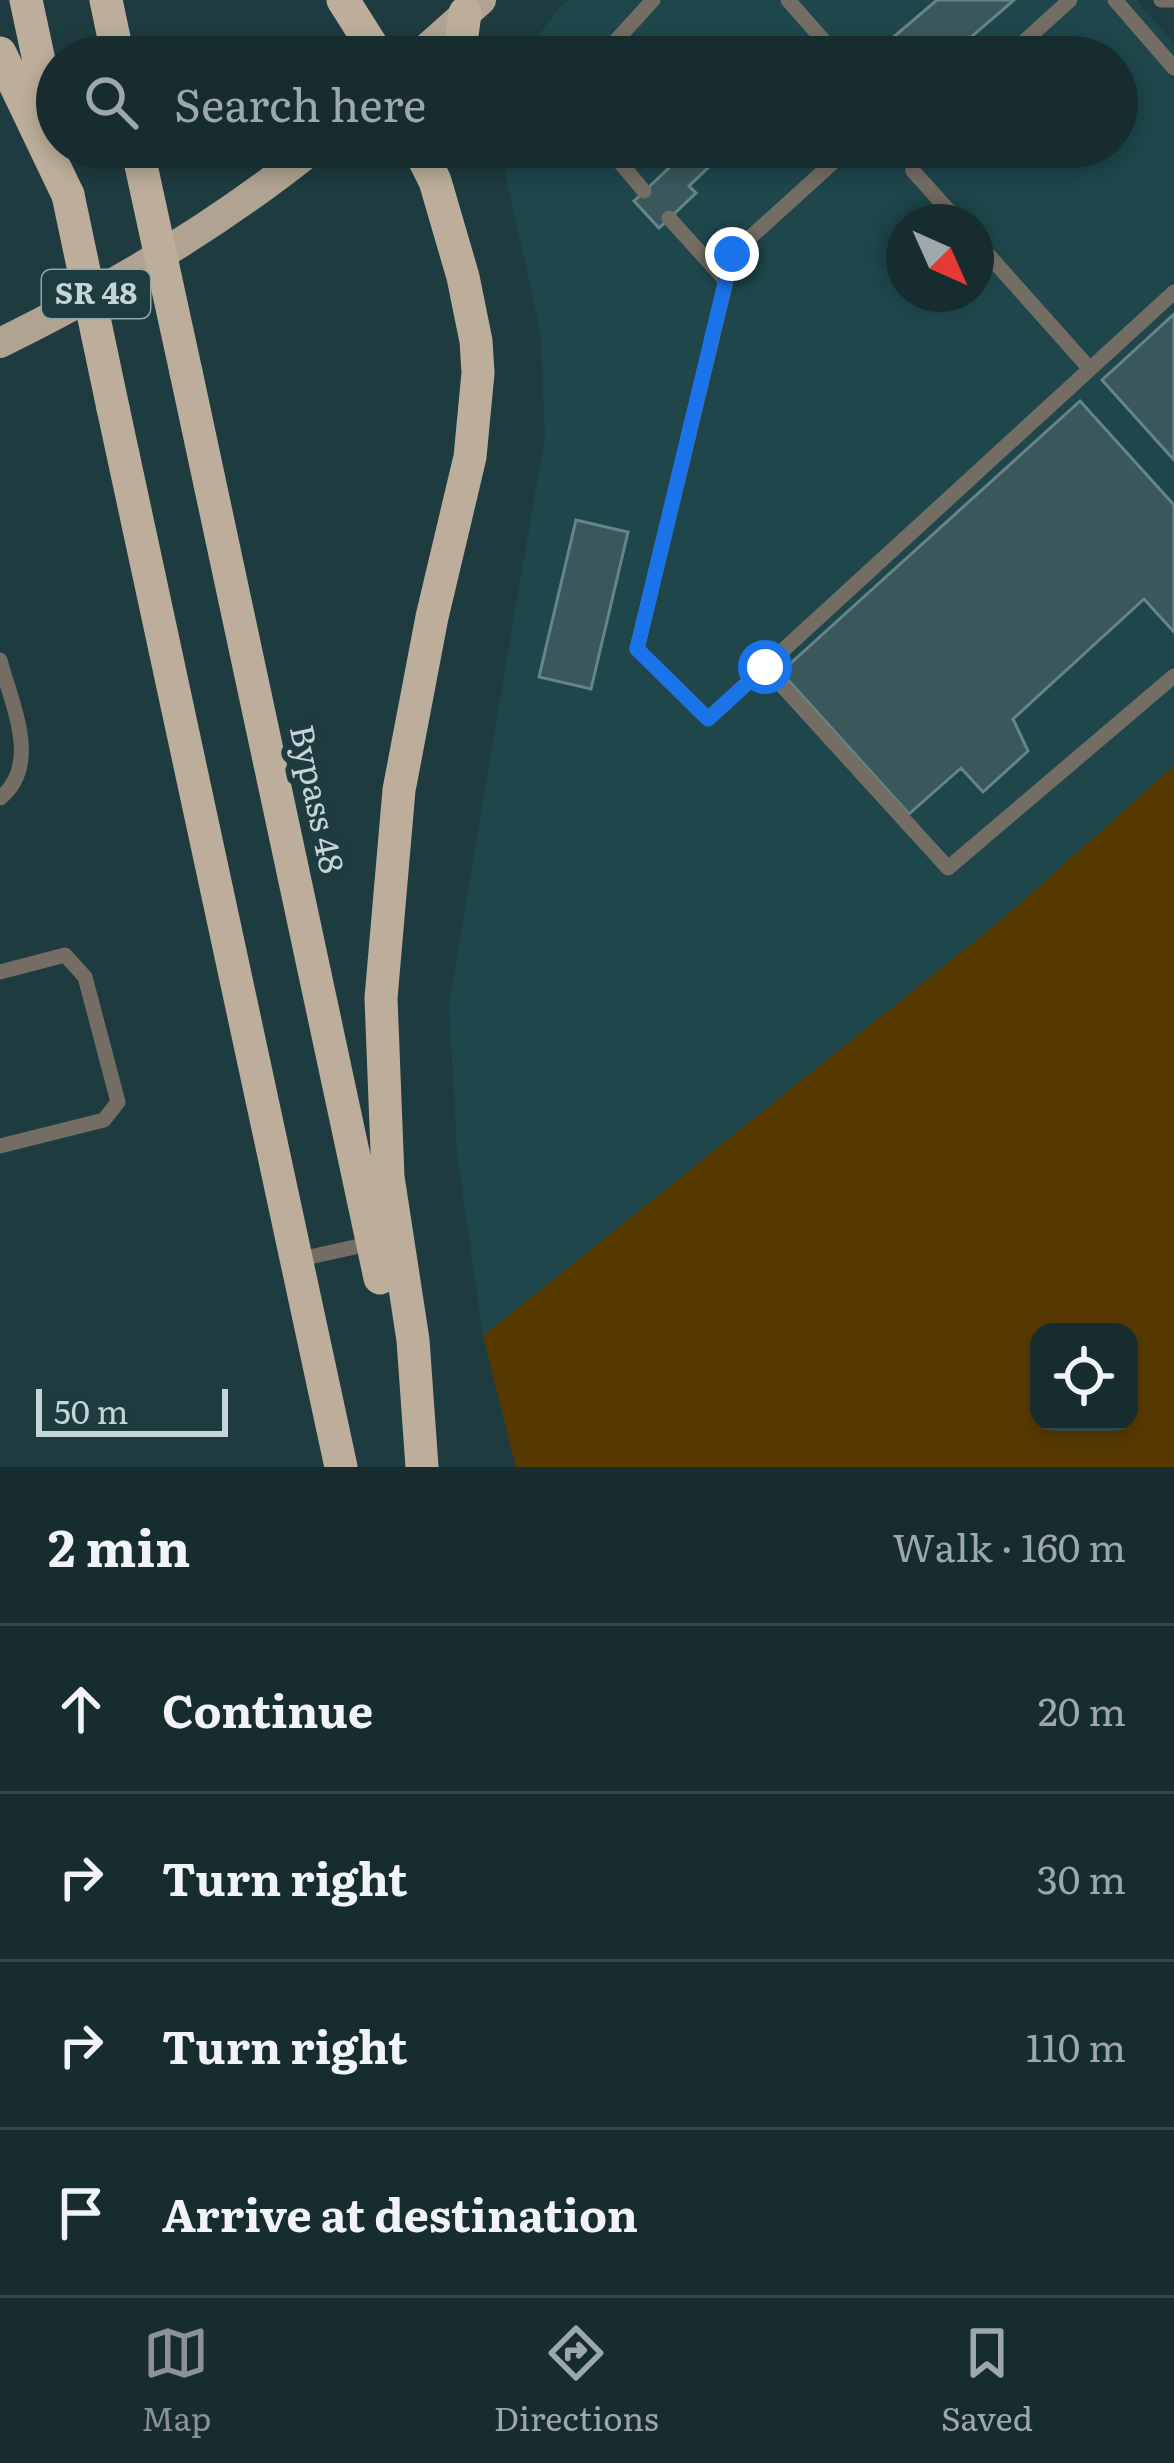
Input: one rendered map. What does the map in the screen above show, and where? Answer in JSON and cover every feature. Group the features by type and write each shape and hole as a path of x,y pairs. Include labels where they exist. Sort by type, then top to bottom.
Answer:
{"highway":[{"path":"26,0 36,47"},
{"path":"106,0 114,36"},
{"path":"343,0 366,36"},
{"path":"465,36 473,7"},
{"path":"0,53 36,128"},
{"path":"55,168 68,195"},
{"path":"62,168 341,1467"},
{"name":"Bypass 48","path":"142,168 422,1467"},
{"path":"422,1467 413,1340 388,1177 381,998 399,790 477,406 476,341 438,168"}],"main road":[{"path":"441,36 473,7"},
{"name":"SR 48","path":"0,343 189,241 289,168"}],"lane":[{"path":"620,36 652,0"},
{"path":"788,0 820,36"},
{"path":"1030,36 1070,0"},
{"path":"1114,0 1174,68"},
{"path":"1161,0 1174,0"},
{"path":"625,168 644,191"},
{"path":"827,168 732,254 637,649 708,719 1174,292"},
{"path":"913,168 943,204"},
{"path":"669,218 725,281"},
{"path":"994,261 1090,369"},
{"path":"0,660 23,763 18,778 0,798"},
{"path":"765,667 949,868 1174,676"},
{"path":"0,973 65,956 77,965 85,977 118,1102 104,1120 0,1146"},
{"path":"296,1260 373,1243"}],"shaded area":[{"path":"568,0 1136,0 1174,43 1174,766 1006,916 483,1336 457,1152 449,1004 545,434 540,329 504,168 1138,168 1138,36 538,36"},
{"path":"1174,766 1174,1467 516,1467 483,1336 1006,916"}],"building":[{"path":"937,0 1014,0 972,36 895,36"},
{"path":"669,168 708,168 689,186 696,193 659,228 634,201"},
{"path":"1174,314 1174,460 1102,380"},
{"path":"1080,401 1174,505 1174,632 1144,599 1013,719 1028,751 983,792 961,768 909,814 781,672"},
{"path":"576,520 628,532 591,689 539,677"}],"route":[{"path":"732,254 637,649 708,719 765,667"}]}
